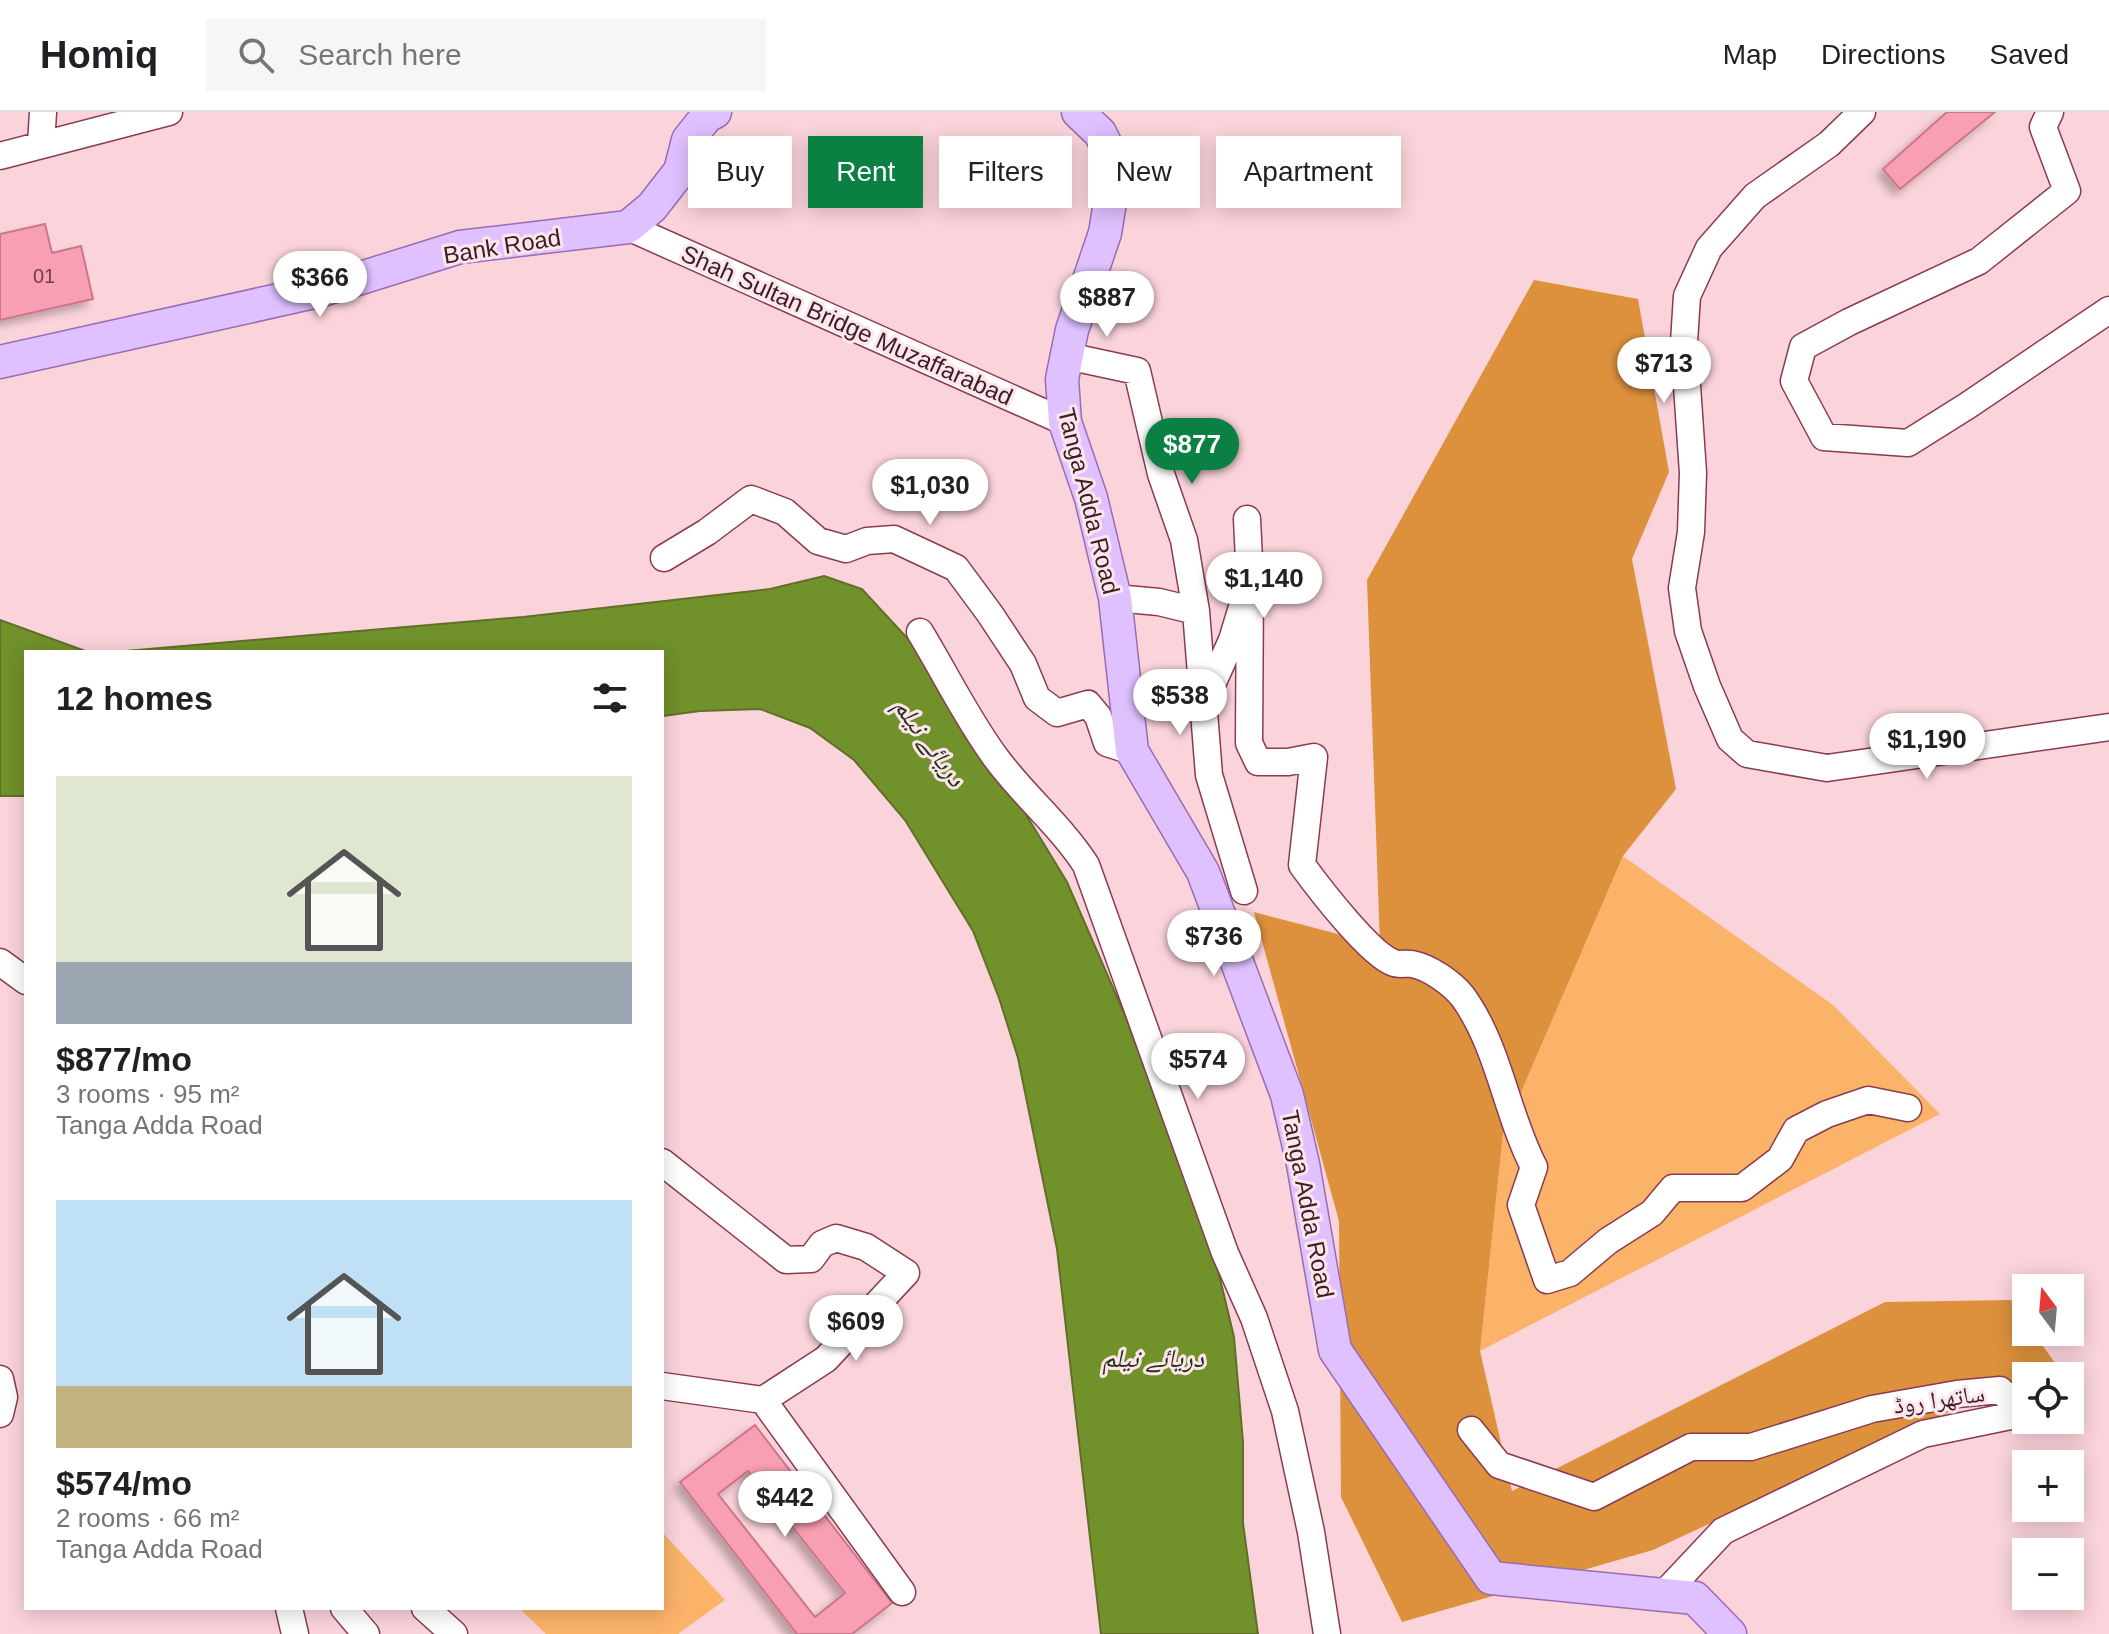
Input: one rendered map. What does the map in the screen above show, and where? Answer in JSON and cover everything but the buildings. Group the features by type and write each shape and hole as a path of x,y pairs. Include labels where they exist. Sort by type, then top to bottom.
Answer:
{"main road":[{"path":"628,227 652,207 680,171 688,140 707,116 715,112"},
{"name":"Tanga Adda Road","path":"1089,123 1113,159 1113,184 1105,233 1072,330 1062,379 1065,422 1091,498 1115,598 1132,751 1203,872 1287,1095 1303,1164 1335,1350 1491,1578 1695,1598 1730,1634"},
{"name":"Bank Road","path":"0,362 319,291 460,247 628,227"}],"street":[{"path":"41,145 43,112"},
{"path":"0,156 169,112"},
{"path":"1862,112 1829,144 1755,196 1709,248 1687,296 1684,342 1693,473 1691,532 1682,588 1688,631 1707,686 1730,739 1747,754 1827,768 2109,727"},
{"path":"2050,112 2043,127 2067,191 1979,261 1803,347 1794,381 1824,437 1908,443 2109,310"},
{"name":"Shah Sultan Bridge Muzaffarabad","path":"628,227 1065,422"},
{"path":"1067,356 1137,371 1161,474 1184,540 1196,611 1209,775 1244,891"},
{"path":"664,558 707,532 751,499 785,512 818,541 846,549 867,541 894,539 956,568 1023,664 1037,698 1057,713 1088,704 1098,716 1107,743 1132,751"},
{"path":"1247,519 1250,581 1249,743 1258,762 1288,762 1314,757 1302,865 1365,941 1392,963 1415,964 1443,979 1462,996 1488,1045 1523,1147 1534,1167 1521,1205 1547,1280 1570,1273 1608,1241 1652,1213 1673,1188 1742,1188 1780,1159 1796,1130 1827,1114 1868,1100 1908,1108"},
{"path":"1202,706 1232,640 1250,581"},
{"path":"1115,598 1159,602 1196,611"},
{"path":"920,632 994,755 1028,798 1070,840 1086,865 1225,1253 1254,1318 1285,1411 1311,1532 1327,1634"},
{"path":"0,962 24,980"},
{"path":"664,1164 786,1260 811,1259 822,1244 836,1238 866,1247 906,1273 826,1359 763,1400 664,1386"},
{"path":"0,1379 4,1397 0,1414"},
{"name":"ساتھرا روڈ","path":"1471,1430 1499,1465 1594,1497 1691,1447 1751,1447 1872,1409 2000,1390 2025,1413 1923,1434 1723,1531 1663,1595"},
{"path":"763,1400 902,1592"},
{"path":"289,1610 295,1634"},
{"path":"346,1610 366,1634"},
{"path":"427,1610 454,1634"}],"shaded area":[{"path":"1534,280 1638,299 1669,472 1632,559 1676,789 1623,856 1503,1134 1480,1351 1512,1491 1885,1302 2011,1300 2012,1346 2043,1346 2054,1362 2012,1362 2012,1383 1653,1550 1402,1622 1341,1497 1339,1221 1254,912 1380,945 1367,580"},
{"path":"1623,856 1833,1005 1940,1114 1480,1351 1503,1134"},
{"path":"664,1534 725,1600 678,1634 546,1634 521,1610 664,1610"}],"water":[{"name":"دریائے نیلم","path":"824,576 862,589 922,654 1067,882 1127,1020 1217,1266 1234,1337 1243,1442 1243,1523 1258,1634 1101,1634 1057,1249 1018,1058 973,931 905,820 854,760 810,728 760,709 664,716 664,650 137,650 523,617 770,589"},
{"path":"0,620 82,650 24,650 24,796 0,796"}]}
